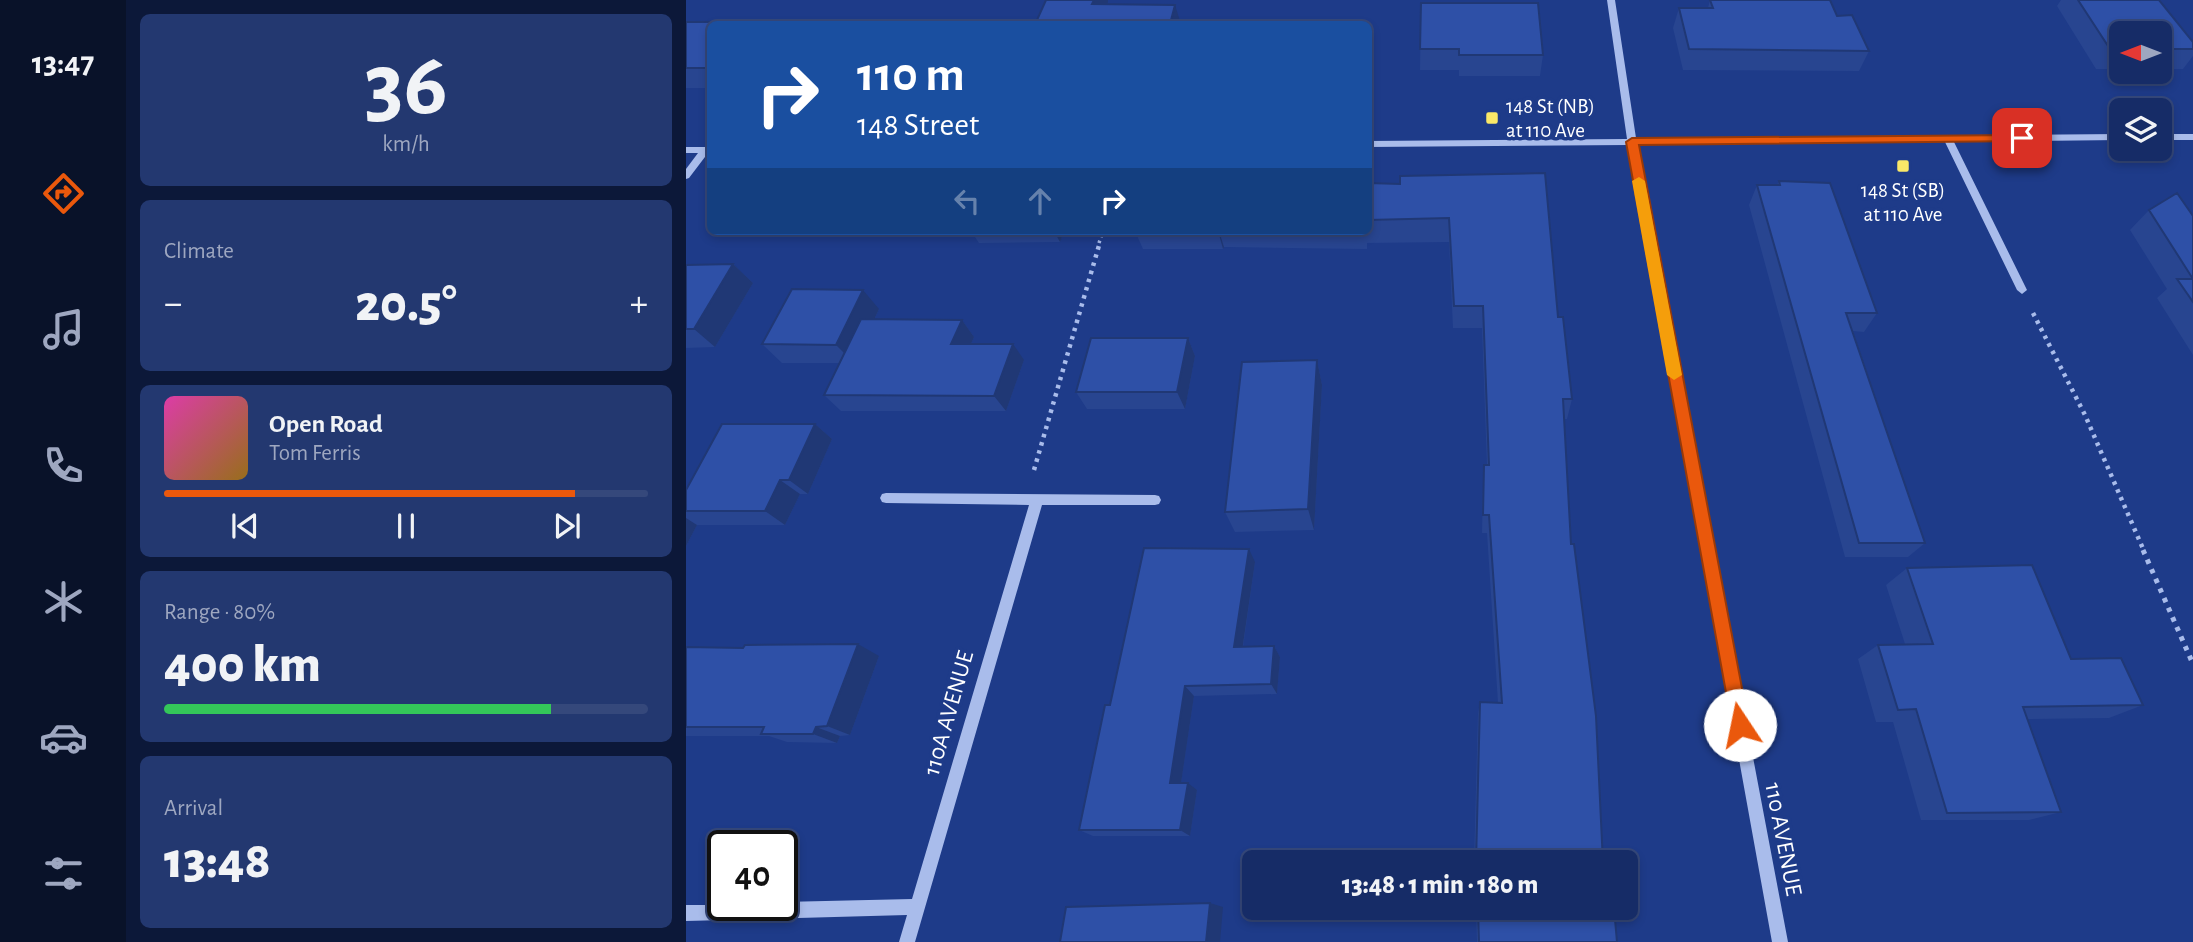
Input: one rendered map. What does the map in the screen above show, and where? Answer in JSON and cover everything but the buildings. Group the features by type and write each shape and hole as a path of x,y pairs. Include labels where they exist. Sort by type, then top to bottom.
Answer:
{"street":[{"name":"110 AVENUE","path":"1611,0 1632,142 1780,942"},
{"path":"1372,144 2109,137"},
{"path":"2172,137 2193,137"},
{"path":"1948,139 2022,290"},
{"path":"686,150 707,150"},
{"path":"686,176 707,151"},
{"path":"886,498 1155,500"},
{"name":"110A AVENUE","path":"907,942 1037,499"},
{"path":"686,912 917,906"}],"path":[{"path":"1037,499 1034,468 1101,235"},
{"path":"2022,290 2085,415 2193,664"}],"slow traffic":[{"path":"1639,181 1674,375"}],"place":[{"name":"148 St (NB) at 110 Ave","path":"1492,118"},
{"name":"148 St (SB) at 110 Ave","path":"1903,166"}],"route":[{"path":"1740,725 1632,142 2022,138"}]}
